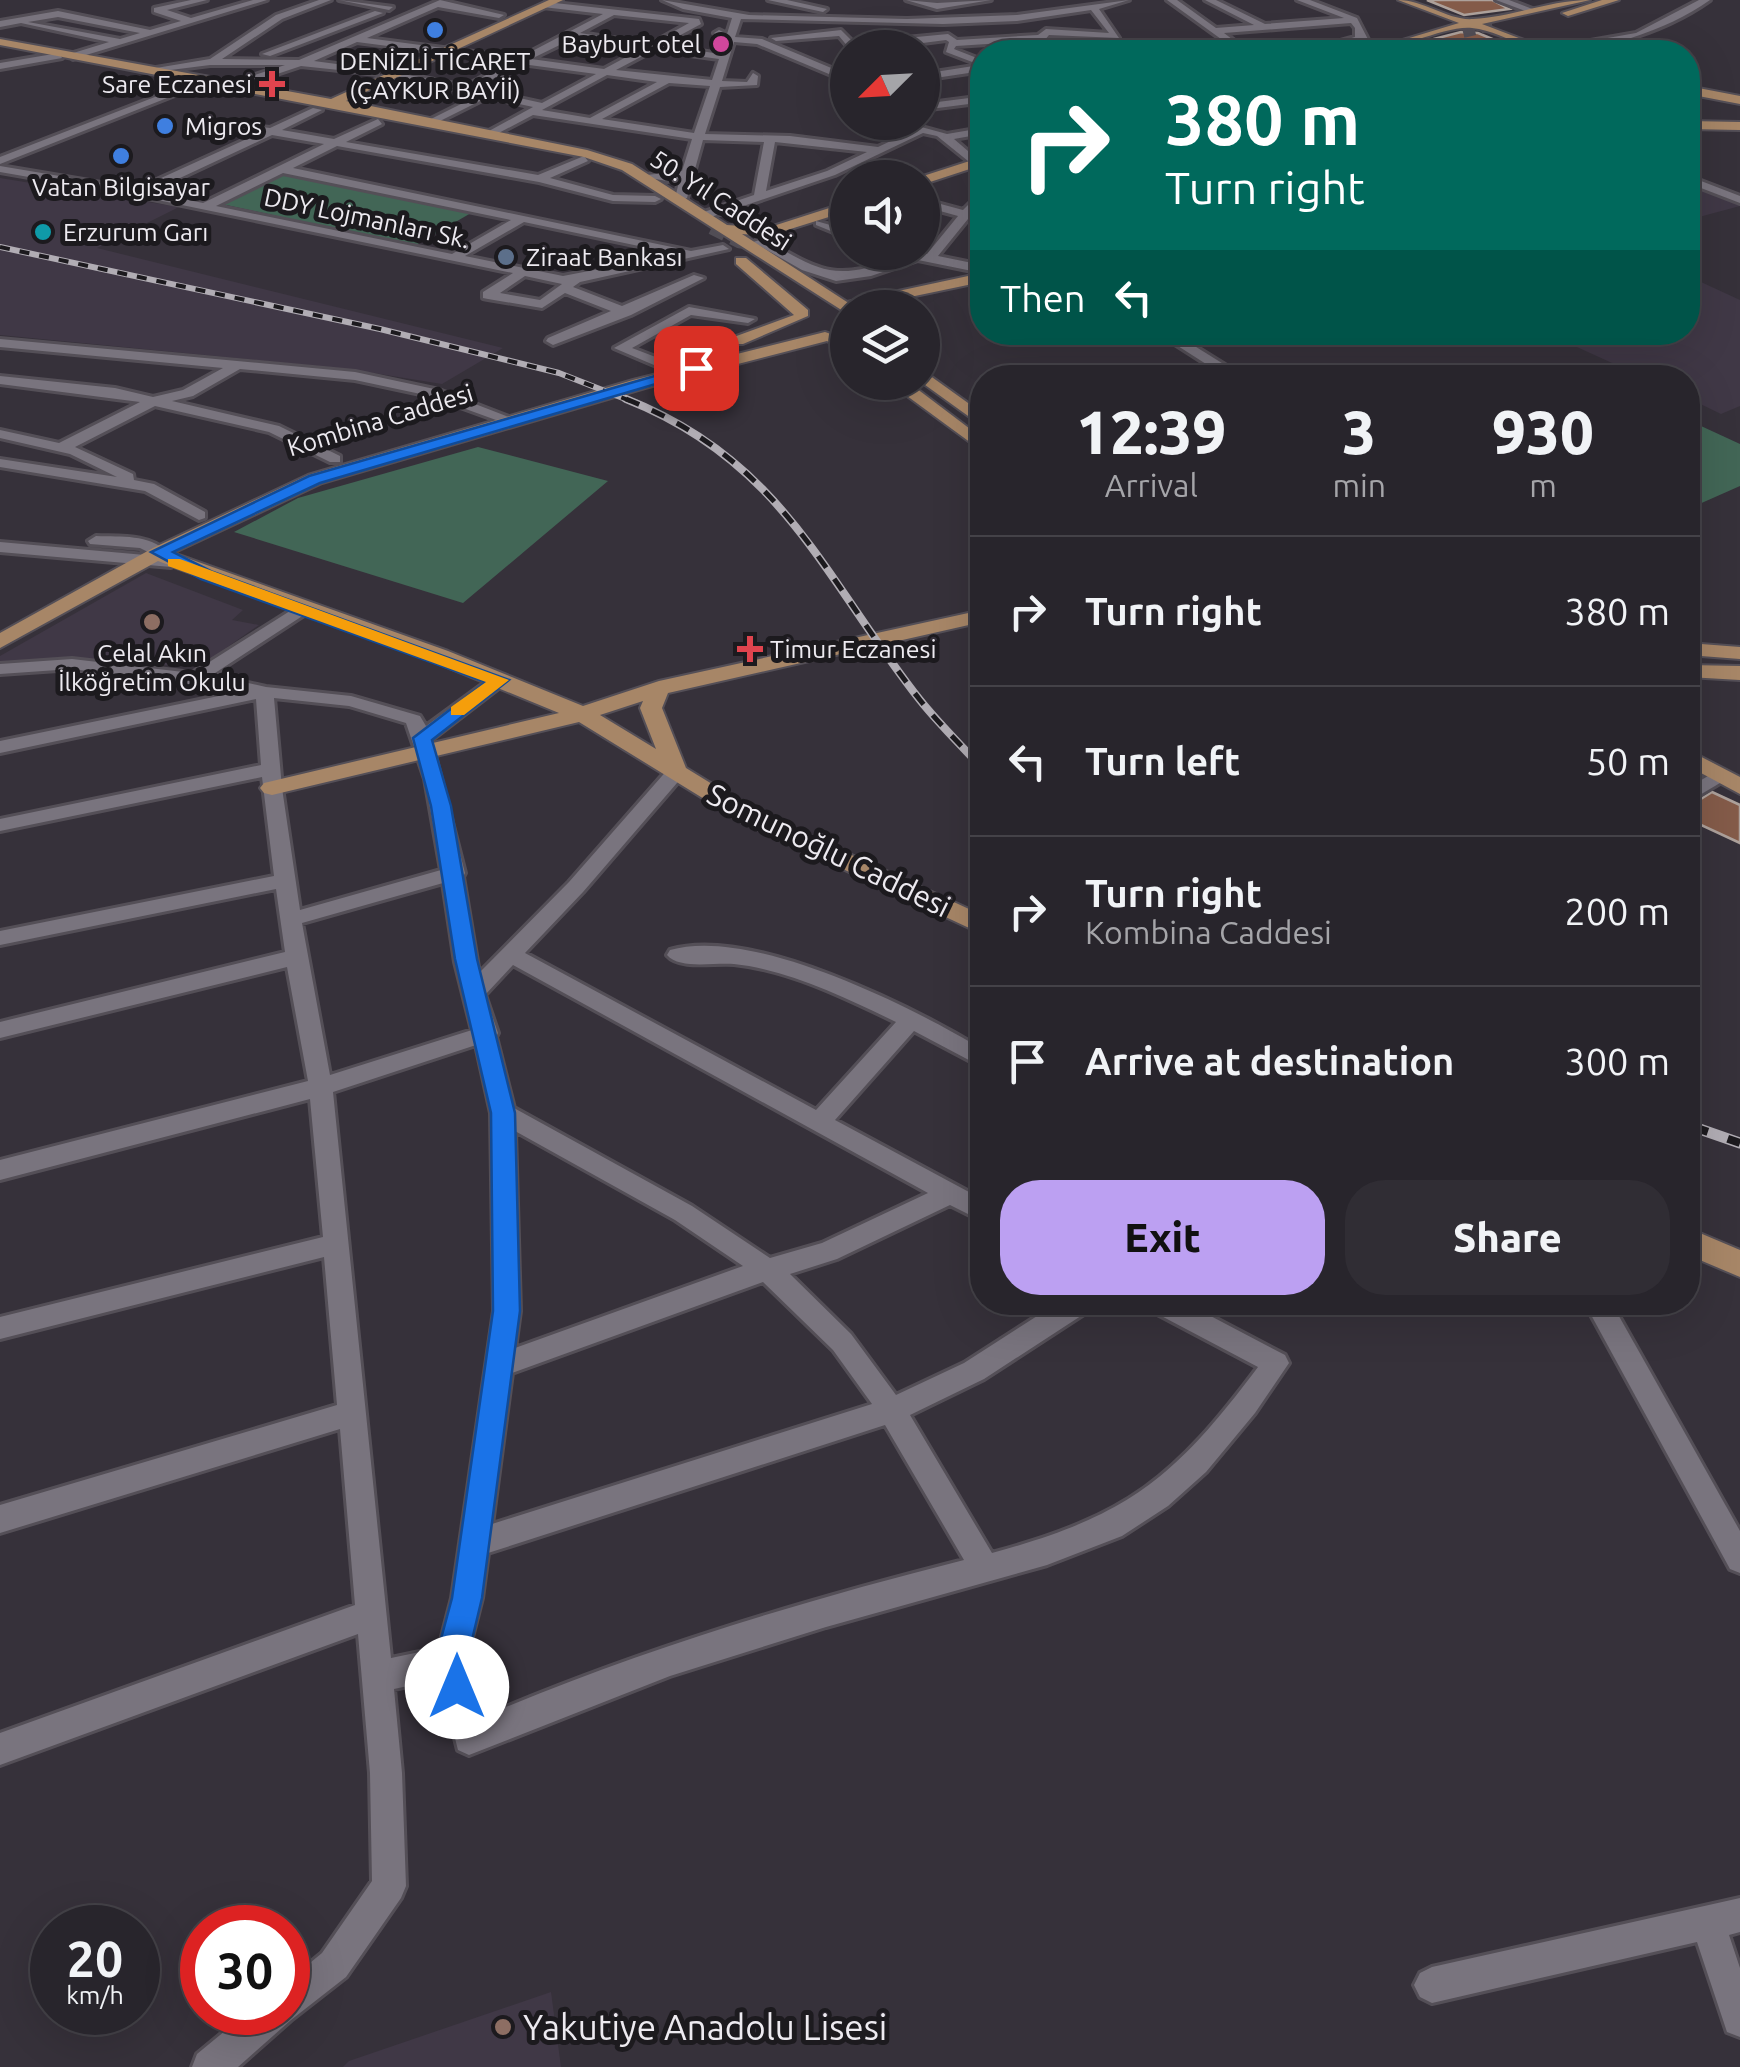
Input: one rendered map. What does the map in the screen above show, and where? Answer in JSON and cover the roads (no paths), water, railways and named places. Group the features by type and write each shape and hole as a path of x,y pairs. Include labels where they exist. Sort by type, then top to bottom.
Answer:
{"main road":[{"path":"1403,0 1507,40"},
{"path":"1437,40 1531,10 1585,0"},
{"path":"1597,0 1496,24 1614,0"},
{"path":"1423,40 1504,27 1614,0"},
{"path":"316,104 374,72 499,15 540,1"},
{"path":"334,102 540,1"},
{"path":"1430,40 1473,29"},
{"name":"50. Yıl Caddesi","path":"0,43 274,95"},
{"name":"50. Yıl Caddesi","path":"0,43 238,84 378,122 502,138"},
{"name":"50. Yıl Caddesi","path":"145,70 195,85 295,105 334,102 587,154 644,176 713,223 758,241 830,295"},
{"path":"360,110 358,101 364,88"},
{"path":"1700,91 1733,94 1740,100"},
{"name":"50. Yıl Caddesi","path":"360,110 432,121 606,166 772,285 799,316 802,330 830,335"},
{"path":"1700,125 1739,127"},
{"path":"606,166 713,223 749,234 830,215"},
{"path":"940,178 970,168"},
{"path":"940,178 970,168"},
{"path":"758,241 830,216"},
{"path":"758,241 830,218"},
{"name":"Kombina Caddesi","path":"928,290 970,281"},
{"path":"810,283 853,290"},
{"path":"940,300 970,292"},
{"path":"764,332 778,317 786,297"},
{"name":"Kombina Caddesi","path":"0,642 154,555 314,480 764,332 799,316 830,310"},
{"name":"Kombina Caddesi","path":"0,622 119,556 154,555 199,515 268,481 336,459 503,416 830,337"},
{"path":"940,389 970,412"},
{"path":"920,400 970,437"},
{"name":"Somunoğlu Caddesi","path":"154,555 500,680 582,714 748,816 970,920"},
{"path":"272,778 582,714 658,688 970,619"},
{"path":"1700,650 1740,652"},
{"path":"1700,671 1740,673"},
{"path":"658,688 651,708 676,772"},
{"path":"1700,764 1729,782"},
{"path":"1700,1246 1740,1264"}],"street":[{"path":"190,21 158,10 203,0"},
{"path":"212,61 277,18 327,0"},
{"path":"343,0 391,8"},
{"path":"254,59 414,0"},
{"path":"772,0 812,1 884,22"},
{"path":"910,0 938,6 987,0"},
{"path":"1041,40 1047,34 1080,27 1097,11 1125,0"},
{"path":"1171,0 1227,40"},
{"path":"1209,0 1264,27"},
{"path":"1301,0 1354,20 1361,38 1353,40"},
{"path":"1500,0 1531,10"},
{"path":"1610,40 1638,35 1706,0"},
{"path":"540,1 701,20 738,17 927,24 1097,11"},
{"path":"644,15 667,11 669,1 728,39 830,47"},
{"path":"812,1 871,22"},
{"path":"73,56 260,2 277,18 294,22"},
{"path":"238,84 306,60 442,2 499,15"},
{"path":"468,89 615,11"},
{"path":"1097,11 1118,40"},
{"path":"3,22 58,14 150,33"},
{"path":"681,198 722,57 738,17"},
{"path":"502,138 537,109 701,20"},
{"path":"771,40 801,20"},
{"path":"836,20 840,30"},
{"path":"1215,31 1354,20"},
{"path":"3,22 120,42"},
{"path":"1047,34 1040,23 1082,22 1114,33"},
{"path":"927,24 950,40"},
{"path":"314,26 333,29"},
{"path":"940,40 1114,33"},
{"path":"574,35 722,57"},
{"path":"771,40 830,35"},
{"path":"352,38 667,80 752,85 754,76"},
{"path":"771,40 830,71"},
{"path":"950,40 949,50 970,60"},
{"path":"236,46 273,52"},
{"path":"0,66 58,56"},
{"path":"145,70 254,59 306,60 374,72"},
{"path":"940,72 970,78"},
{"path":"392,75 468,89 590,122 699,137 770,138 878,150"},
{"path":"590,122 667,80"},
{"path":"940,84 970,80"},
{"path":"0,161 195,85"},
{"path":"432,121 487,94"},
{"path":"940,106 970,102"},
{"path":"138,193 316,104"},
{"path":"118,189 295,105"},
{"path":"940,112 955,116"},
{"path":"206,206 378,122"},
{"path":"246,127 539,179 584,192 655,199"},
{"path":"940,134 970,132"},
{"path":"946,136 970,155"},
{"path":"759,197 770,138"},
{"path":"858,160 900,140"},
{"path":"539,179 584,159"},
{"path":"282,169 690,252"},
{"name":"DDY Lojmanları Sk.","path":"0,170 206,206 570,284 690,252 723,249"},
{"path":"644,176 687,173"},
{"path":"713,223 759,197 830,173"},
{"path":"1700,184 1740,200"},
{"path":"568,201 584,192"},
{"path":"940,208 970,218"},
{"path":"453,258 552,210"},
{"path":"940,243 970,214"},
{"path":"820,222 830,227"},
{"path":"758,241 830,280 849,280 883,270"},
{"path":"940,261 970,267"},
{"path":"519,274 488,295 542,304 570,284 662,326"},
{"path":"552,342 698,278"},
{"path":"661,364 621,348 689,311 748,319"},
{"path":"0,344 398,383 503,416"},
{"path":"1184,345 1217,365"},
{"path":"61,448 154,402 188,393 238,366"},
{"path":"0,380 115,392 274,429 336,459"},
{"path":"0,434 61,448 199,515"},
{"path":"0,464 150,488"},
{"path":"0,537 154,555"},
{"path":"0,547 119,556"},
{"path":"196,678 301,609"},
{"path":"0,669 72,664 196,678 264,692 351,702 414,720 425,746 455,873 474,992 487,1033 503,1113 506,1311 474,1544 451,1661 469,1739 568,1695 748,1634 984,1567 1134,1514 1187,1475 1276,1364 1184,1315"},
{"path":"425,746 500,680"},
{"path":"0,747 264,692"},
{"path":"264,692 296,957 321,1088 372,1614 389,1886 334,1965 310,1985"},
{"path":"474,992 576,888 676,772"},
{"path":"0,825 272,778"},
{"path":"1700,792 1729,782"},
{"path":"292,919 455,873"},
{"path":"0,938 287,880"},
{"path":"510,954 970,1205"},
{"path":"678,956 739,957 771,964 910,1020 970,1052"},
{"path":"0,1030 296,957"},
{"path":"819,1122 910,1020"},
{"path":"0,1170 321,1088 487,1033"},
{"path":"503,1113 726,1240 766,1270 840,1339 892,1410 984,1567"},
{"path":"499,1366 766,1270 828,1252 950,1194"},
{"path":"0,1328 336,1244"},
{"path":"474,1544 892,1410 974,1371 1061,1315"},
{"path":"1605,1315 1740,1559"},
{"path":"0,1519 353,1413"},
{"path":"0,1749 372,1614"},
{"path":"376,1677 451,1661"},
{"path":"1432,1985 1723,1918 1740,2018"},
{"path":"210,2067 248,2035"}],"tunnel":[{"path":"1463,32 1496,24"},
{"path":"712,227 740,241 765,237"}],"railway":[{"path":"0,247 380,329 559,373 629,400"},
{"path":"629,400 633,402"},
{"path":"629,400 680,425 725,455 763,489 826,567 920,700 970,755"},
{"path":"1700,1129 1740,1143"}],"place":[{"name":"DENİZLİ TİCARET (ÇAYKUR BAYİİ)","path":"435,30"},
{"name":"Bayburt otel","path":"721,44"},
{"name":"Sare Eczanesi","path":"272,84"},
{"name":"Migros","path":"165,126"},
{"name":"Vatan Bilgisayar","path":"121,156"},
{"name":"Erzurum Garı","path":"43,232"},
{"name":"Ziraat Bankası","path":"506,257"},
{"name":"Celal Akın İlköğretim Okulu","path":"152,622"},
{"name":"Timur Eczanesi","path":"750,649"},
{"name":"Yakutiye Anadolu Lisesi","path":"503,2027"}]}
